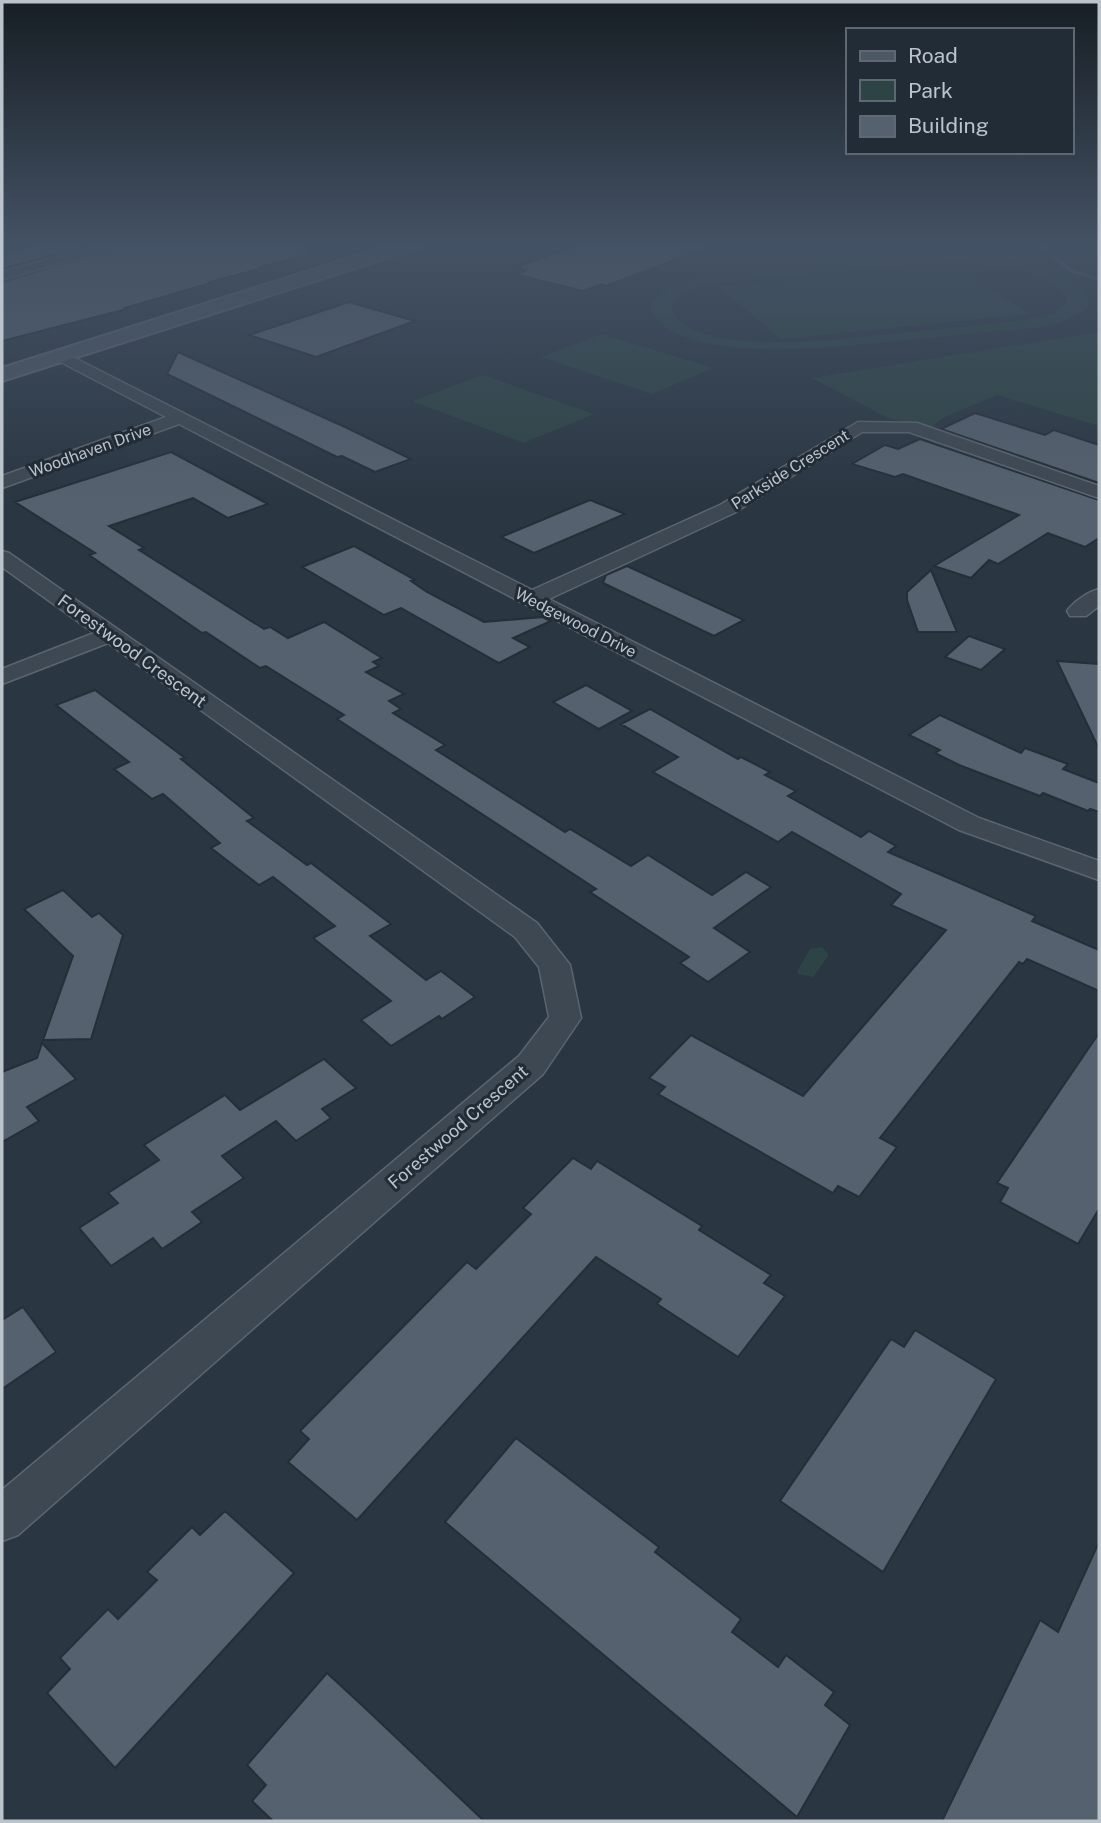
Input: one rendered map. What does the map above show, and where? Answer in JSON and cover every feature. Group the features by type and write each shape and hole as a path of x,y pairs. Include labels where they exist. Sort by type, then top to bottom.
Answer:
{"main road":[{"path":"2,375 145,329"}],"street":[{"name":"Wedgewood Drive","path":"61,356 969,824 1099,871"},
{"name":"Woodhaven Drive","path":"2,482 179,418"},
{"name":"Parkside Crescent","path":"531,599 727,509 858,427 911,427 1099,492"},
{"name":"Forestwood Crescent","path":"2,557 526,930 554,965 565,1018 531,1065 2,1519"},
{"path":"1078,611 1099,596"},
{"path":"2,677 109,635"}],"green space":[{"path":"670,329 696,329 706,334 738,340 775,342 938,329 1019,329 815,348 730,347 693,340"},
{"path":"769,329 880,329 781,339"},
{"path":"1099,332 1099,426 997,395 943,418 930,429 888,418 812,378"},
{"path":"602,334 713,368 652,394 541,357"},
{"path":"483,375 594,414 524,443 412,401"},
{"path":"822,947 829,955 813,977 798,974 797,971 810,949"}],"building":[{"path":"2,329 49,329 2,341"},
{"path":"267,329 393,329 316,357 249,335"},
{"path":"178,352 411,459 375,472 342,456 337,457 167,374"},
{"path":"975,413 1045,435 1054,430 1099,445 1099,483 941,429"},
{"path":"920,439 1099,500 1099,538 1085,547 1048,533 998,564 989,560 971,578 934,566 1019,515 903,474 895,477 852,464 885,445 898,449"},
{"path":"171,452 268,504 228,518 193,498 109,526 144,548 139,550 264,629 270,627 288,638 324,622 382,658 373,662 379,666 366,672 404,694 389,701 401,709 393,713 445,745 436,750 565,832 570,829 631,866 648,855 712,895 746,872 771,887 714,928 750,952 708,982 680,963 689,957 590,892 596,889 337,719 344,715 266,666 260,668 206,632 202,633 89,555 95,553 15,502"},
{"path":"590,500 625,514 534,553 501,537"},
{"path":"354,546 415,580 411,581 427,592 484,622 543,617 551,621 513,638 530,647 499,663 401,608 384,615 302,567"},
{"path":"627,566 744,620 714,636 603,583 606,575"},
{"path":"931,570 957,632 918,632 907,600 907,592"},
{"path":"969,636 1005,649 981,670 945,657"},
{"path":"1057,661 1099,664 1099,749"},
{"path":"586,685 632,711 599,729 553,702"},
{"path":"95,690 185,758 181,759 254,818 247,821 307,865 311,863 391,924 370,936 426,980 441,971 475,997 442,1019 439,1016 391,1046 361,1020 391,1001 313,938 335,926 273,877 259,885 211,848 220,843 163,794 152,799 114,769 129,762 56,705"},
{"path":"650,709 738,759 741,757 770,772 765,775 796,791 788,796 861,837 869,831 896,846 888,852 1036,916 1032,921 1099,950 1099,991 1027,959 1023,964 1019,962 880,1138 897,1147 859,1197 838,1186 833,1193 658,1094 665,1087 649,1078 691,1035 803,1096 946,930 891,905 901,894 792,832 778,842 653,772 678,757 621,724"},
{"path":"940,715 1021,753 1025,748 1068,764 1063,769 1099,783 1099,812 1090,809 1088,811 1043,793 1040,796 959,765 935,753 940,750 909,735"},
{"path":"63,890 92,917 99,913 123,935 91,1039 43,1040 73,956 24,909"},
{"path":"1099,1033 1099,1209 1078,1244 1000,1202 1008,1188 997,1183"},
{"path":"42,1043 76,1079 27,1107 39,1121 2,1142 2,1072 37,1058"},
{"path":"324,1059 356,1088 322,1109 331,1118 296,1141 276,1121 222,1156 244,1178 192,1212 202,1222 162,1249 153,1238 111,1266 79,1228 118,1203 108,1193 159,1160 144,1145 225,1095 240,1110"},
{"path":"573,1158 591,1169 597,1161 702,1226 699,1230 771,1275 764,1283 785,1296 738,1357 657,1304 661,1299 596,1257 357,1520 288,1462 309,1439 300,1431 467,1262 476,1269 531,1214 523,1208"},
{"path":"23,1307 56,1352 2,1389 2,1320"},
{"path":"915,1330 996,1379 883,1572 780,1501 891,1339 904,1347"},
{"path":"516,1438 659,1547 655,1552 741,1619 732,1632 778,1667 786,1655 834,1692 825,1705 850,1725 797,1817 445,1522"},
{"path":"225,1511 294,1573 115,1768 47,1693 70,1669 60,1658 108,1609 118,1619 157,1580 147,1572 192,1527 200,1535"},
{"path":"1099,1542 1099,1821 942,1821 1040,1620 1058,1632"},
{"path":"327,1673 484,1821 273,1821 252,1801 266,1785 247,1765"}]}
